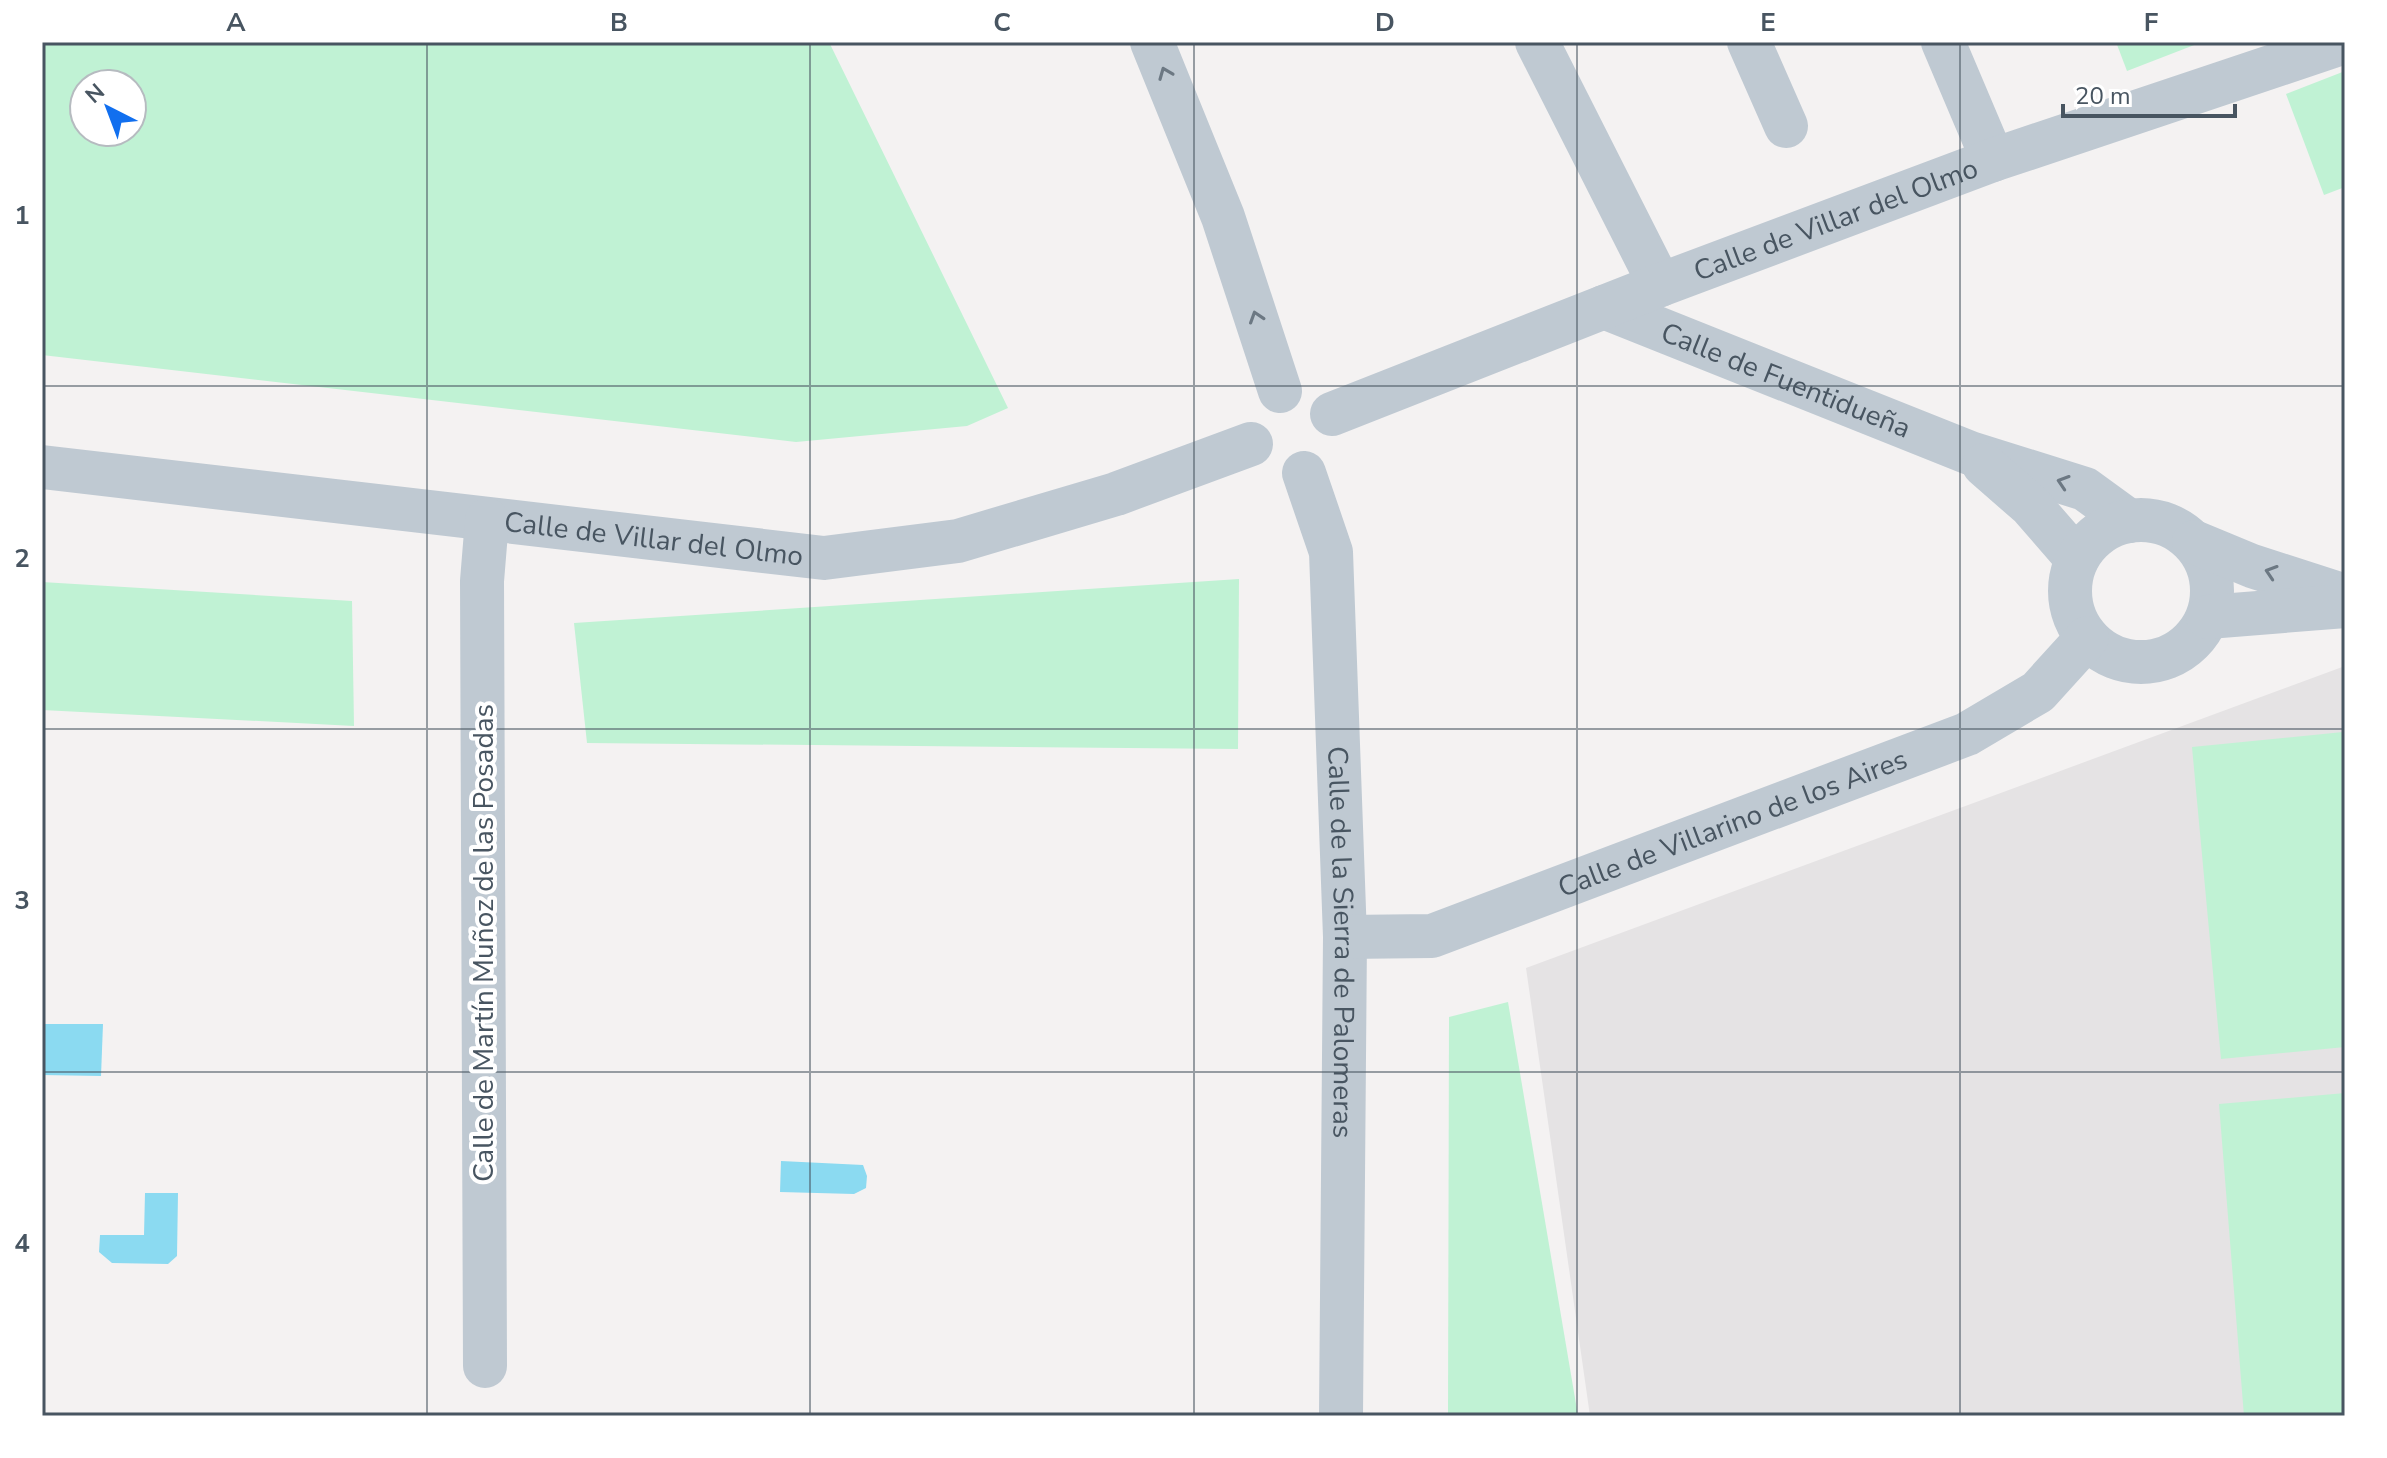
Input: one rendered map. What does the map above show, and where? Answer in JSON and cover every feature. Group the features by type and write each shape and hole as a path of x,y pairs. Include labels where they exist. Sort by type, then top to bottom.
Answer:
{"street":[{"path":"1152,42 1223,217 1280,391"},
{"path":"1537,42 1660,285"},
{"path":"1749,42 1786,126"},
{"path":"1943,42 1993,160"},
{"name":"Calle de Villar del Olmo","path":"1332,414 1660,285 1993,160 2345,42"},
{"name":"Calle de Fuentidueña","path":"1604,307 1970,453 2085,489 2129,521"},
{"path":"1301,390 1322,401 1332,414 1336,440 1324,462 1304,473 1284,474 1262,463 1251,444 1251,420 1262,402 1280,391 1301,390"},
{"name":"Calle de Villar del Olmo","path":"42,467 824,558 958,541 1116,494 1251,444"},
{"name":"Calle de Fuentidueña","path":"1970,453 2031,506 2077,559"},
{"name":"Calle de la Sierra de Palomeras","path":"1304,473 1331,552 1345,937 1341,1416"},
{"name":"Calle de Martín Muñoz de las Posadas","path":"485,1366 482,581 487,520"},
{"path":"2194,542 2205,558 2212,578 2208,617 2195,639 2176,653 2153,662 2129,662 2107,654 2087,638 2076,621 2070,600 2071,579 2077,559 2090,541 2109,528 2129,521 2164,524 2194,542 2252,566 2345,596"},
{"path":"2208,617 2345,606"},
{"name":"Calle de Villarino de los Aires","path":"1345,937 1432,936 1967,734 2038,692 2087,638"}],"shaded area":[{"path":"2345,666 2345,1416 1590,1416 1526,968"}],"green space":[{"path":"42,42 829,42 1008,408 967,426 796,442 42,355"},
{"path":"2116,42 2202,42 2127,71"},
{"path":"2345,71 2345,187 2324,195 2286,94"},
{"path":"1239,579 1238,749 587,743 574,623"},
{"path":"42,582 352,601 354,726 42,710"},
{"path":"2343,732 2345,1047 2221,1059 2192,747"},
{"path":"1508,1002 1578,1416 1448,1416 1449,1017"},
{"path":"2345,1093 2345,1416 2244,1416 2219,1104"}],"water":[{"path":"42,1024 103,1024 101,1076 42,1075"},
{"path":"781,1161 863,1165 867,1176 866,1188 854,1194 780,1192"},
{"path":"145,1193 178,1193 177,1256 168,1264 112,1263 99,1252 100,1235 144,1235"}]}
